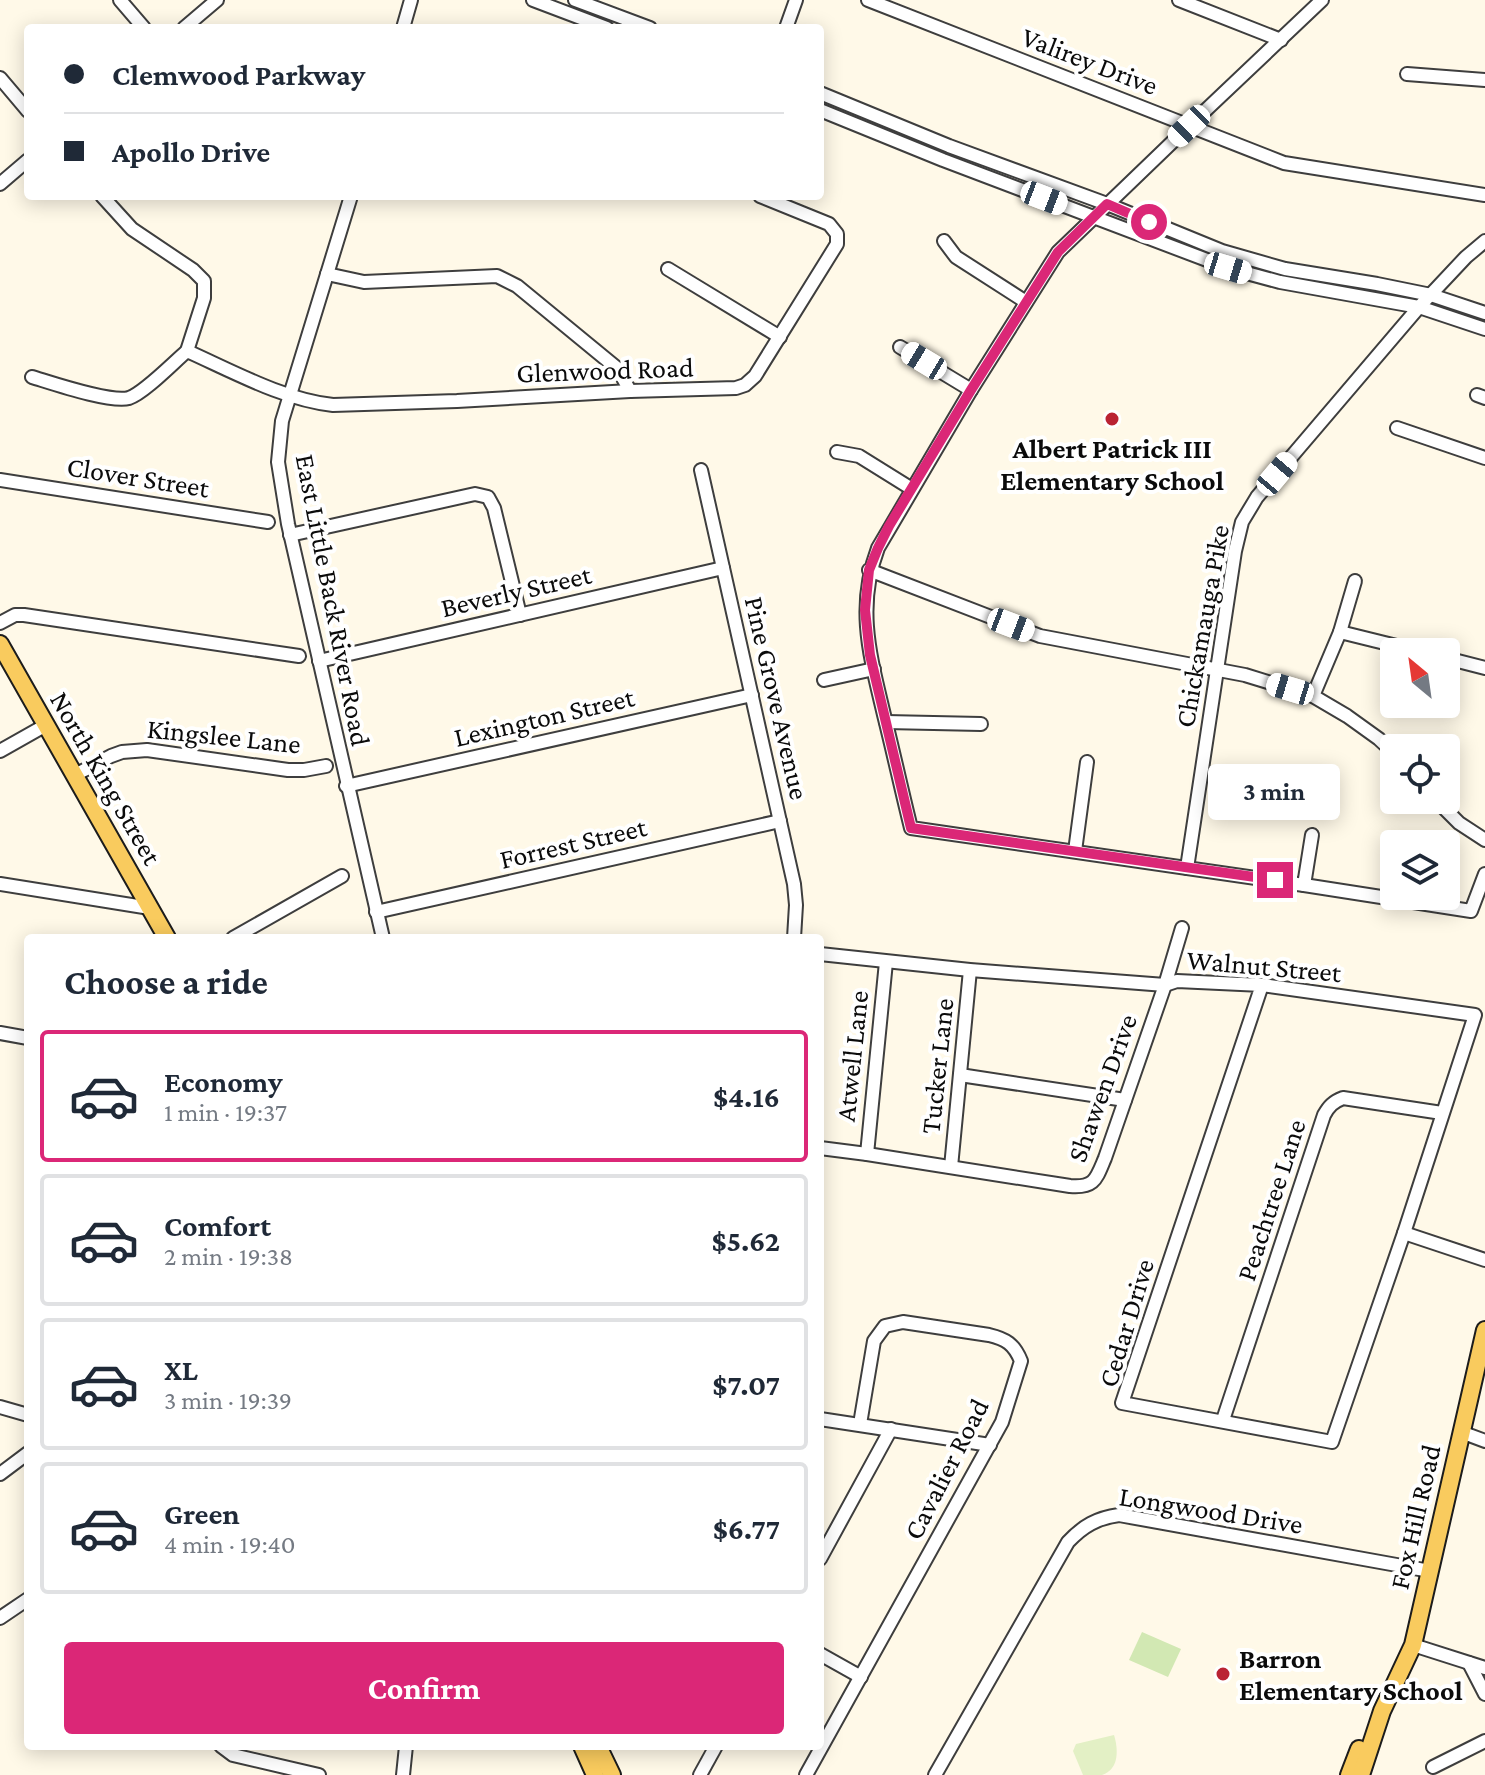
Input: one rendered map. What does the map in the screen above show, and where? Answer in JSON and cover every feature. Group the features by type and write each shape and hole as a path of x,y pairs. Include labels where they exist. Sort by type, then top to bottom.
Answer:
{"main road":[{"name":"North King Street","path":"0,644 165,934"},
{"name":"Fox Hill Road","path":"1361,1775 1382,1711 1413,1645 1485,1330"},
{"name":"Fox Hill Road","path":"1349,1775 1366,1734 1382,1711"},
{"path":"584,1750 595,1775"},
{"path":"600,1750 612,1775"}],"street":[{"path":"120,0 141,24"},
{"path":"189,24 217,0"},
{"path":"404,24 411,0"},
{"path":"533,0 596,24"},
{"path":"575,0 639,24"},
{"path":"787,24 796,0"},
{"name":"Valirey Drive","path":"868,0 1284,163 1485,195"},
{"path":"1179,0 1281,40"},
{"path":"1322,0 1058,252 971,390 878,548 869,570 865,610 874,669 911,828 1471,911 1485,874"},
{"path":"1407,74 1485,80"},
{"path":"0,78 24,106"},
{"path":"824,95 1244,259 1431,295 1485,313"},
{"path":"824,112 1201,259 1258,278 1419,307 1485,329"},
{"path":"0,184 24,163"},
{"path":"32,377 115,399 130,398 187,351 204,298 204,281 193,270 132,229 106,200"},
{"name":"East Little Back River Road","path":"350,200 289,395 282,421 278,462 290,535 382,934"},
{"name":"Glenwood Road","path":"187,351 315,404 736,388 755,376 837,244 837,234 832,226 770,200"},
{"path":"944,241 956,257 1026,302"},
{"name":"Chickamauga Pike","path":"1187,868 1242,522 1257,497 1419,307 1485,241"},
{"path":"668,269 780,337"},
{"path":"327,274 364,282 497,276 517,286 572,329 618,369 630,391"},
{"path":"900,347 971,390"},
{"path":"1397,428 1485,458"},
{"path":"837,452 859,456 912,489"},
{"name":"Pine Grove Avenue","path":"701,470 794,884 794,934"},
{"name":"Clover Street","path":"0,480 268,522"},
{"path":"290,535 475,494 488,497 494,508 520,615"},
{"name":"Beverly Street","path":"319,661 723,568"},
{"path":"869,570 1040,636 1245,675 1313,696 1380,740"},
{"path":"1313,696 1340,632 1355,581"},
{"path":"0,623 15,615 24,615 299,656"},
{"path":"1340,632 1380,642"},
{"path":"1460,662 1485,668"},
{"path":"824,680 874,669"},
{"name":"Lexington Street","path":"346,786 752,695"},
{"path":"886,722 981,724"},
{"path":"0,751 46,725"},
{"name":"Kingslee Lane","path":"75,775 122,752 147,750 288,770 326,766"},
{"path":"1075,851 1087,762"},
{"path":"1450,814 1485,840"},
{"name":"Forrest Street","path":"376,912 780,821"},
{"path":"1304,885 1312,835"},
{"path":"240,934 342,876"},
{"path":"0,884 150,908"},
{"name":"Shawen Drive","path":"824,1149 1070,1186 1091,1184 1105,1158 1182,928"},
{"name":"Walnut Street","path":"824,954 970,970 1165,985 1177,981 1262,985 1475,1015 1404,1233"},
{"name":"Atwell Lane","path":"867,1154 886,962"},
{"name":"Tucker Lane","path":"951,1167 970,970"},
{"name":"Cedar Drive","path":"1262,985 1122,1403 1332,1442 1404,1233"},
{"path":"0,1033 24,1037"},
{"path":"960,1075 1125,1100"},
{"name":"Peachtree Lane","path":"1223,1420 1329,1107 1343,1098 1442,1113"},
{"path":"1404,1233 1485,1260"},
{"name":"Cavalier Road","path":"824,1743 1002,1422 1021,1361 1012,1344 1002,1338 903,1322 885,1326 874,1341 860,1424"},
{"path":"0,1407 24,1414"},
{"path":"824,1420 990,1445"},
{"path":"824,1552 891,1429"},
{"path":"1461,1432 1485,1441"},
{"path":"0,1474 24,1456"},
{"name":"Longwood Drive","path":"938,1774 1068,1542 1090,1523 1104,1517 1119,1515 1430,1571"},
{"path":"0,1618 24,1602"},
{"path":"1413,1645 1485,1668"},
{"path":"824,1656 861,1677"},
{"path":"1469,1663 1485,1694"},
{"path":"1433,1767 1485,1741"},
{"path":"226,1750 233,1755 319,1775"},
{"path":"403,1775 406,1750"},
{"path":"700,1775 714,1750"},
{"name":"Cavalier Road","path":"806,1775 820,1750"}],"green space":[{"path":"1142,1632 1181,1649 1168,1677 1129,1660"},
{"path":"1114,1735 1117,1752 1112,1768 1102,1775 1083,1775 1073,1751 1076,1744"}],"place":[{"name":"Albert Patrick III Elementary School","path":"1112,419"},
{"name":"Barron Elementary School","path":"1223,1674"}],"route":[{"path":"1149,222 1107,204 1058,252 971,390 878,548 869,570 865,610 870,655 911,828 1275,880"}]}
